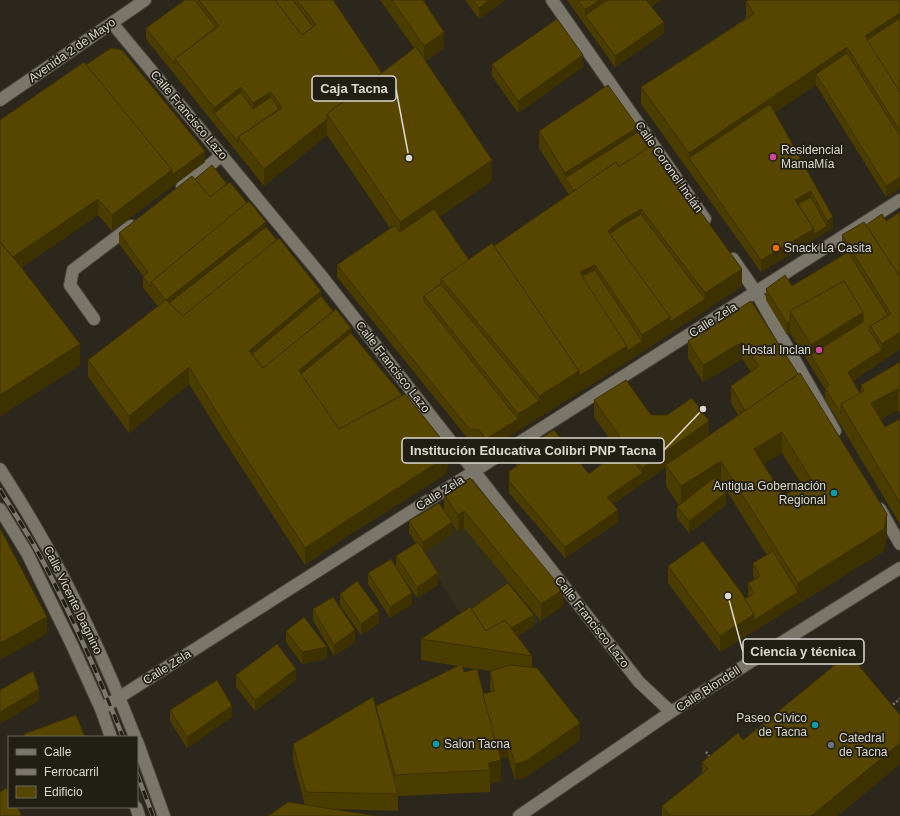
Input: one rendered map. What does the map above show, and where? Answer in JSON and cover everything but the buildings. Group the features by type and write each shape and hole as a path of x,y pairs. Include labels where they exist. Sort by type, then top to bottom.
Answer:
{"street":[{"name":"Avenida 2 de Mayo","path":"0,100 145,0"},
{"name":"Calle Coronel Inclán","path":"552,0 711,227"},
{"name":"Calle Francisco Lazo","path":"112,23 320,274 639,682 672,712"},
{"path":"172,195 222,155"},
{"name":"Calle Zela","path":"101,709 900,200"},
{"path":"94,319 70,285 73,270 141,218"},
{"path":"724,247 756,292 842,443"},
{"name":"Calle Vicente Dagnino","path":"0,469 35,526 78,606 120,697 135,736"},
{"path":"873,497 900,544"},
{"name":"Calle Vicente Dagnino","path":"0,509 26,553 72,645 101,709 111,736"},
{"name":"Calle Blondell","path":"519,816 672,712 900,568"},
{"path":"138,744 164,816"}],"path":[{"path":"888,709 900,699"},
{"path":"706,752 712,760"}],"shaded area":[{"path":"470,494 563,606 534,626 505,642 470,628 409,533"}],"railway":[{"path":"0,490 35,547 71,617 93,664 123,736"},
{"path":"138,777 153,816"}],"place":[{"name":"Residencial MamaMía","path":"773,157"},
{"name":"Caja Tacna","path":"409,158"},
{"name":"Snack La Casita","path":"776,248"},
{"name":"Hostal Inclan","path":"819,350"},
{"name":"Institución Educativa Colibri PNP Tacna","path":"703,409"},
{"name":"Antigua Gobernación Regional","path":"834,493"},
{"name":"Ciencia y técnica","path":"728,596"},
{"name":"Paseo Cívico de Tacna","path":"815,725"},
{"name":"Salon Tacna","path":"436,744"},
{"name":"Catedral de Tacna","path":"831,745"}]}
